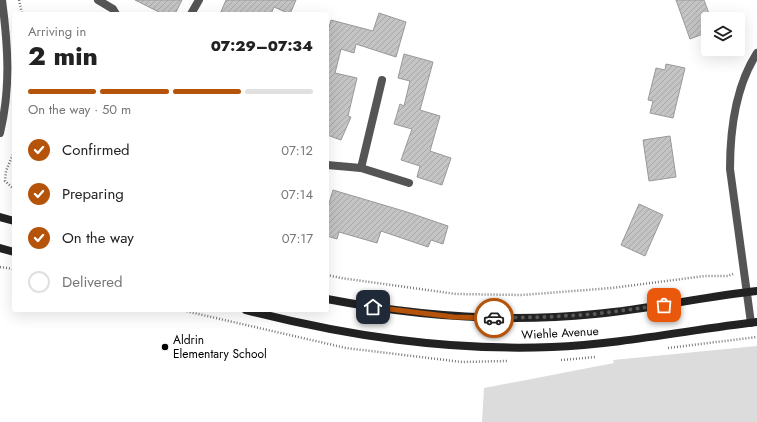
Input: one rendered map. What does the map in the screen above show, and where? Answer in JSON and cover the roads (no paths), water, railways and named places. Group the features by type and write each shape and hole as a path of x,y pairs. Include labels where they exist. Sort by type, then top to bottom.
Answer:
{"main road":[{"path":"0,217 12,220"},
{"path":"0,248 12,251"},
{"name":"Wiehle Avenue","path":"329,299 403,311 454,317 540,317 595,314 757,291"},
{"name":"Wiehle Avenue","path":"255,312 328,328 394,340 440,345 493,348 553,347 609,342 754,322"}],"street":[{"path":"0,133 7,96 8,64 2,0"},
{"path":"98,0 113,9 115,12"},
{"path":"192,12 199,0"},
{"path":"754,322 747,292 730,169 730,144 733,119 740,89 750,63 757,53"},
{"path":"361,168 382,80"},
{"path":"329,165 361,168 409,183"}],"place":[{"name":"Aldrin Elementary School","path":"165,347"}]}
